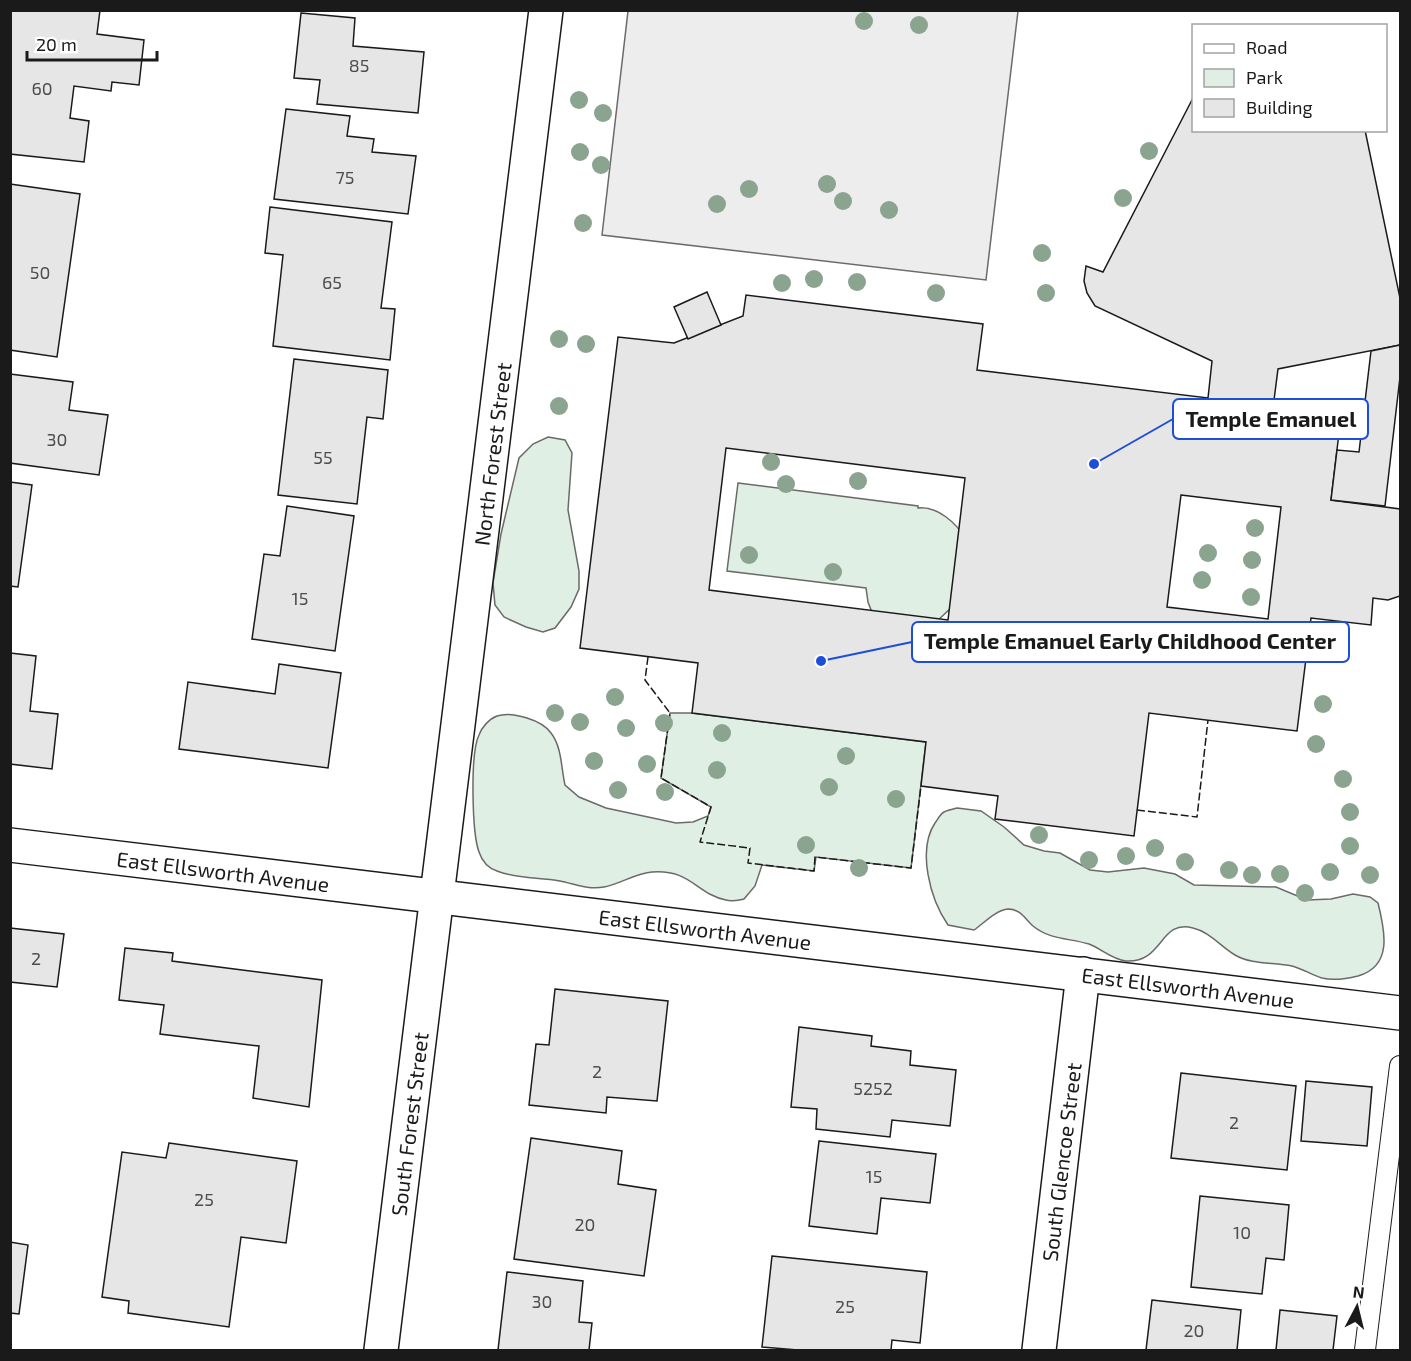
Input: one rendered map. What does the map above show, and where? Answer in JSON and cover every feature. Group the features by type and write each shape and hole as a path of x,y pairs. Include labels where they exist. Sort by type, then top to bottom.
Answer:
{"street":[{"name":"North Forest Street","path":"437,897 546,10"},
{"name":"East Ellsworth Avenue","path":"10,845 1401,1013"},
{"name":"South Forest Street","path":"381,1350 437,897"},
{"name":"South Glencoe Street","path":"1039,1350 1083,974"}],"lane":[{"path":"1365,1350 1401,1066"}],"green space":[{"path":"548,437 565,440 572,453 568,510 579,571 579,589 571,607 555,628 543,632 504,617 495,605 493,583 501,534 519,458 533,444"},
{"path":"738,483 918,506 918,508 933,510 946,517 966,539 953,606 936,622 873,615 866,588 727,571"},
{"path":"670,713 692,713 926,742 911,868 816,857 814,871 762,865 755,886 744,899 731,901 707,893 676,874 665,872 646,873 610,886 592,888 560,881 505,874 491,868 484,861 479,852 475,828 473,775 476,744 484,726 491,719 503,715 518,716 547,728 557,745 565,785 579,797 606,808 676,823 693,822 708,816 711,807 661,778"},
{"path":"957,808 981,811 1024,845 1060,853 1090,870 1108,872 1144,868 1175,874 1194,885 1276,887 1307,900 1331,899 1353,894 1370,897 1378,903 1381,914 1384,936 1382,956 1369,971 1358,976 1331,979 1318,977 1292,966 1255,962 1242,958 1205,933 1193,928 1182,927 1174,930 1148,955 1138,960 1126,961 1089,944 1039,931 1020,913 1012,909 999,912 974,930 948,925 931,888 926,860 927,847 930,834 940,815"}],"shaded area":[{"path":"628,11 1018,11 986,280 602,235"}],"building":[{"path":"10,10 100,10 97,34 144,40 139,85 112,82 111,91 74,86 70,118 89,121 84,162 10,154"},
{"path":"301,13 355,18 353,46 424,52 418,113 317,104 320,80 294,78"},
{"path":"1192,100 1192,132 1365,132 1400,298 1400,345 1278,369 1273,408 1341,416 1331,500 1400,509 1400,596 1388,600 1373,598 1371,625 1311,618 1297,731 1149,713 1134,836 995,819 998,796 921,786 926,742 692,713 698,663 580,648 618,337 674,343 743,316 746,295 983,324 977,370 1208,398 1212,361 1095,306 1087,293 1084,281 1086,266 1103,272","holes":["726,448 965,478 948,620 709,590","1181,495 1281,507 1268,619 1167,607"]},
{"path":"286,109 350,116 347,136 374,139 372,152 416,156 408,214 274,199"},
{"path":"10,184 80,194 57,357 10,350"},
{"path":"270,207 392,222 381,308 395,309 390,360 273,346 283,255 265,253"},
{"path":"707,292 721,325 688,339 674,307"},
{"path":"1400,345 1400,377 1385,506 1331,500 1337,450 1359,452 1371,351"},
{"path":"294,359 388,370 383,419 367,417 357,504 278,495"},
{"path":"10,374 73,382 69,410 108,415 99,475 10,463"},
{"path":"10,482 32,485 18,587 10,586"},
{"path":"287,506 354,516 335,651 252,639 264,554 280,556"},
{"path":"10,653 36,656 30,711 58,714 52,769 10,764"},
{"path":"279,664 341,673 328,768 179,749 188,682 275,694"},
{"path":"10,928 64,934 57,987 10,982"},
{"path":"125,948 173,953 172,961 322,980 309,1107 253,1098 259,1046 160,1034 164,1005 119,1000"},
{"path":"555,989 668,1001 657,1101 607,1097 606,1113 529,1105 536,1044 549,1045"},
{"path":"799,1027 872,1036 871,1046 911,1051 910,1065 956,1070 950,1126 892,1120 890,1137 816,1129 817,1109 791,1107"},
{"path":"1181,1073 1296,1086 1287,1170 1171,1158"},
{"path":"1306,1081 1372,1087 1367,1146 1301,1141"},
{"path":"531,1138 622,1151 618,1184 656,1190 644,1276 514,1259"},
{"path":"819,1141 936,1154 930,1203 881,1198 877,1234 809,1226"},
{"path":"169,1143 297,1161 286,1243 241,1237 229,1327 128,1313 129,1301 102,1297 122,1152 166,1158"},
{"path":"1200,1196 1289,1205 1284,1260 1266,1258 1262,1294 1191,1287"},
{"path":"10,1242 28,1245 19,1314 10,1313"},
{"path":"772,1256 927,1272 920,1343 892,1340 891,1350 798,1350 762,1347"},
{"path":"507,1272 583,1281 579,1322 592,1323 589,1350 498,1350"},
{"path":"1152,1300 1241,1310 1237,1350 1146,1350"},
{"path":"1280,1310 1337,1316 1333,1350 1276,1350"}],"fence":[{"path":"648,657 645,680 670,713 661,778 711,807 700,842 750,848 748,863 814,871 815,857 911,868 921,786"},
{"path":"1137,810 1197,817 1208,720"}],"place":[{"name":"Temple Emanuel","path":"1094,464"},
{"name":"Temple Emanuel Early Childhood Center","path":"821,661"}]}
